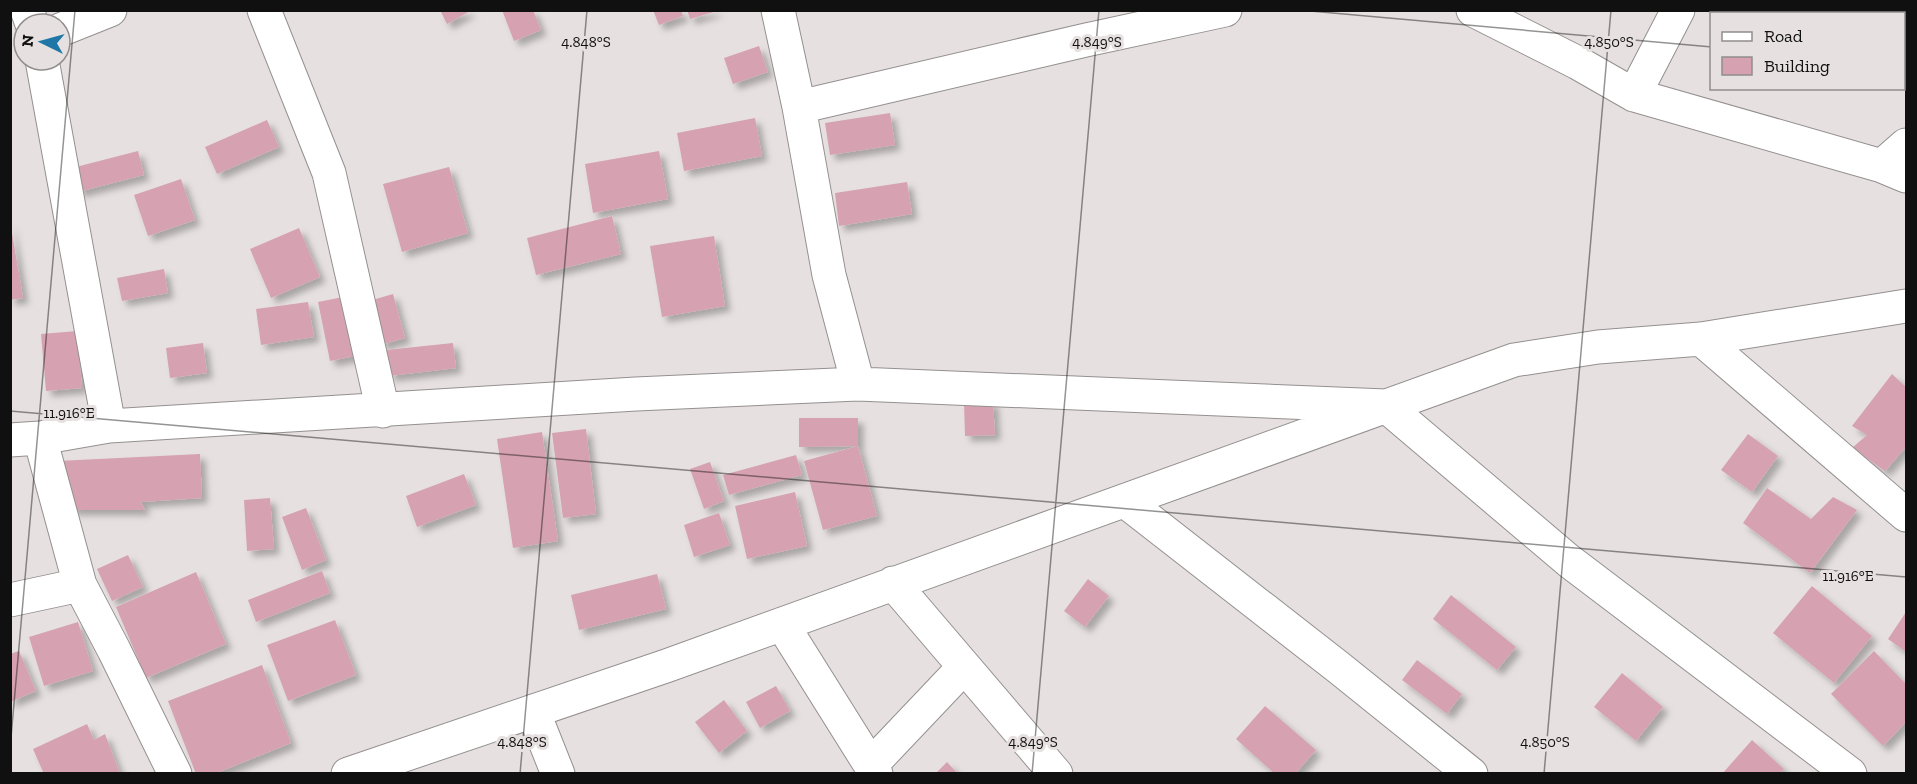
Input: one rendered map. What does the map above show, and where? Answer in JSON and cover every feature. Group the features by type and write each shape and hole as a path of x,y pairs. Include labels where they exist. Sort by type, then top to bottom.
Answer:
{"street":[{"path":"72,25 110,10"},
{"path":"264,10 329,173 382,411"},
{"path":"778,10 799,107 829,275 858,384"},
{"path":"799,107 1225,10"},
{"path":"1473,10 1578,63 1634,95 1894,171 1906,145"},
{"path":"1634,95 1678,10"},
{"path":"44,72 109,426"},
{"path":"348,774 782,624 1514,360 1598,347 1701,339 1906,306"},
{"path":"1701,339 1906,515"},
{"path":"175,774 80,585 25,439 109,426 636,394 858,384 1386,406 1569,561 1850,774"},
{"path":"1125,501 1471,774"},
{"path":"893,583 1056,774"},
{"path":"10,600 80,585"},
{"path":"782,624 874,769 964,667"},
{"path":"533,711 558,774"}],"building":[{"path":"440,10 472,10 447,24"},
{"path":"502,10 533,10 541,30 514,41"},
{"path":"653,10 681,10 683,16 659,25"},
{"path":"687,10 717,10 717,11 690,19"},
{"path":"759,46 768,72 733,84 724,58"},
{"path":"890,113 895,145 830,155 825,123"},
{"path":"755,118 762,156 684,171 677,133"},
{"path":"267,120 279,147 217,174 205,147"},
{"path":"138,151 144,175 78,192 72,168"},
{"path":"659,151 668,199 593,213 585,164"},
{"path":"449,167 468,233 402,252 383,184"},
{"path":"181,179 195,220 148,236 134,195"},
{"path":"907,182 912,214 839,226 835,193"},
{"path":"612,216 621,254 536,275 527,238"},
{"path":"10,221 23,298 10,300"},
{"path":"299,228 320,277 271,298 250,249"},
{"path":"714,236 725,306 662,317 650,246"},
{"path":"164,269 168,293 122,301 117,278"},
{"path":"393,294 405,338 381,345 369,301"},
{"path":"348,296 360,355 330,361 318,302"},
{"path":"308,302 314,337 261,345 256,309"},
{"path":"77,331 82,388 46,391 41,334"},
{"path":"203,343 207,373 170,378 166,348"},
{"path":"453,343 456,368 389,376 386,350"},
{"path":"1892,374 1906,387 1906,447 1885,471 1852,448 1867,435 1852,426"},
{"path":"993,401 995,435 965,436 964,402"},
{"path":"799,418 858,418 858,446 799,447"},
{"path":"586,429 596,514 563,518 552,433"},
{"path":"542,432 558,541 513,548 497,439"},
{"path":"1748,434 1778,456 1752,492 1721,470"},
{"path":"858,446 877,516 823,530 804,461"},
{"path":"200,454 202,498 141,502 145,510 71,510 58,461"},
{"path":"796,455 802,475 729,495 723,475"},
{"path":"710,462 724,501 704,509 690,469"},
{"path":"464,474 476,505 417,527 406,496"},
{"path":"1767,488 1811,519 1833,497 1857,510 1810,573 1743,523"},
{"path":"795,492 807,546 747,559 735,506"},
{"path":"270,498 274,549 247,551 244,500"},
{"path":"306,508 326,560 302,570 282,517"},
{"path":"719,513 730,545 694,557 684,525"},
{"path":"128,555 143,587 112,601 97,569"},
{"path":"322,571 330,593 256,622 248,600"},
{"path":"196,572 226,644 146,678 116,607"},
{"path":"657,574 666,609 579,630 571,595"},
{"path":"1088,579 1109,596 1085,627 1064,611"},
{"path":"1812,586 1872,636 1834,683 1773,633"},
{"path":"1451,595 1516,647 1497,670 1433,619"},
{"path":"1906,612 1906,652 1888,639"},
{"path":"335,620 356,675 288,701 267,645"},
{"path":"78,622 93,671 44,686 29,637"},
{"path":"19,651 36,691 10,702 10,654"},
{"path":"1874,651 1906,684 1906,722 1883,746 1831,694"},
{"path":"1417,660 1462,694 1447,714 1402,680"},
{"path":"262,665 291,743 214,774 196,774 168,701"},
{"path":"1622,673 1663,707 1636,741 1594,707"},
{"path":"776,686 790,711 760,728 746,702"},
{"path":"724,700 747,731 719,753 695,722"},
{"path":"1265,706 1316,750 1295,774 1275,774 1236,739"},
{"path":"87,724 94,740 105,734 120,774 44,774 33,749"},
{"path":"1752,740 1784,769 1779,774 1722,774"},
{"path":"947,762 958,774 935,774"}]}
